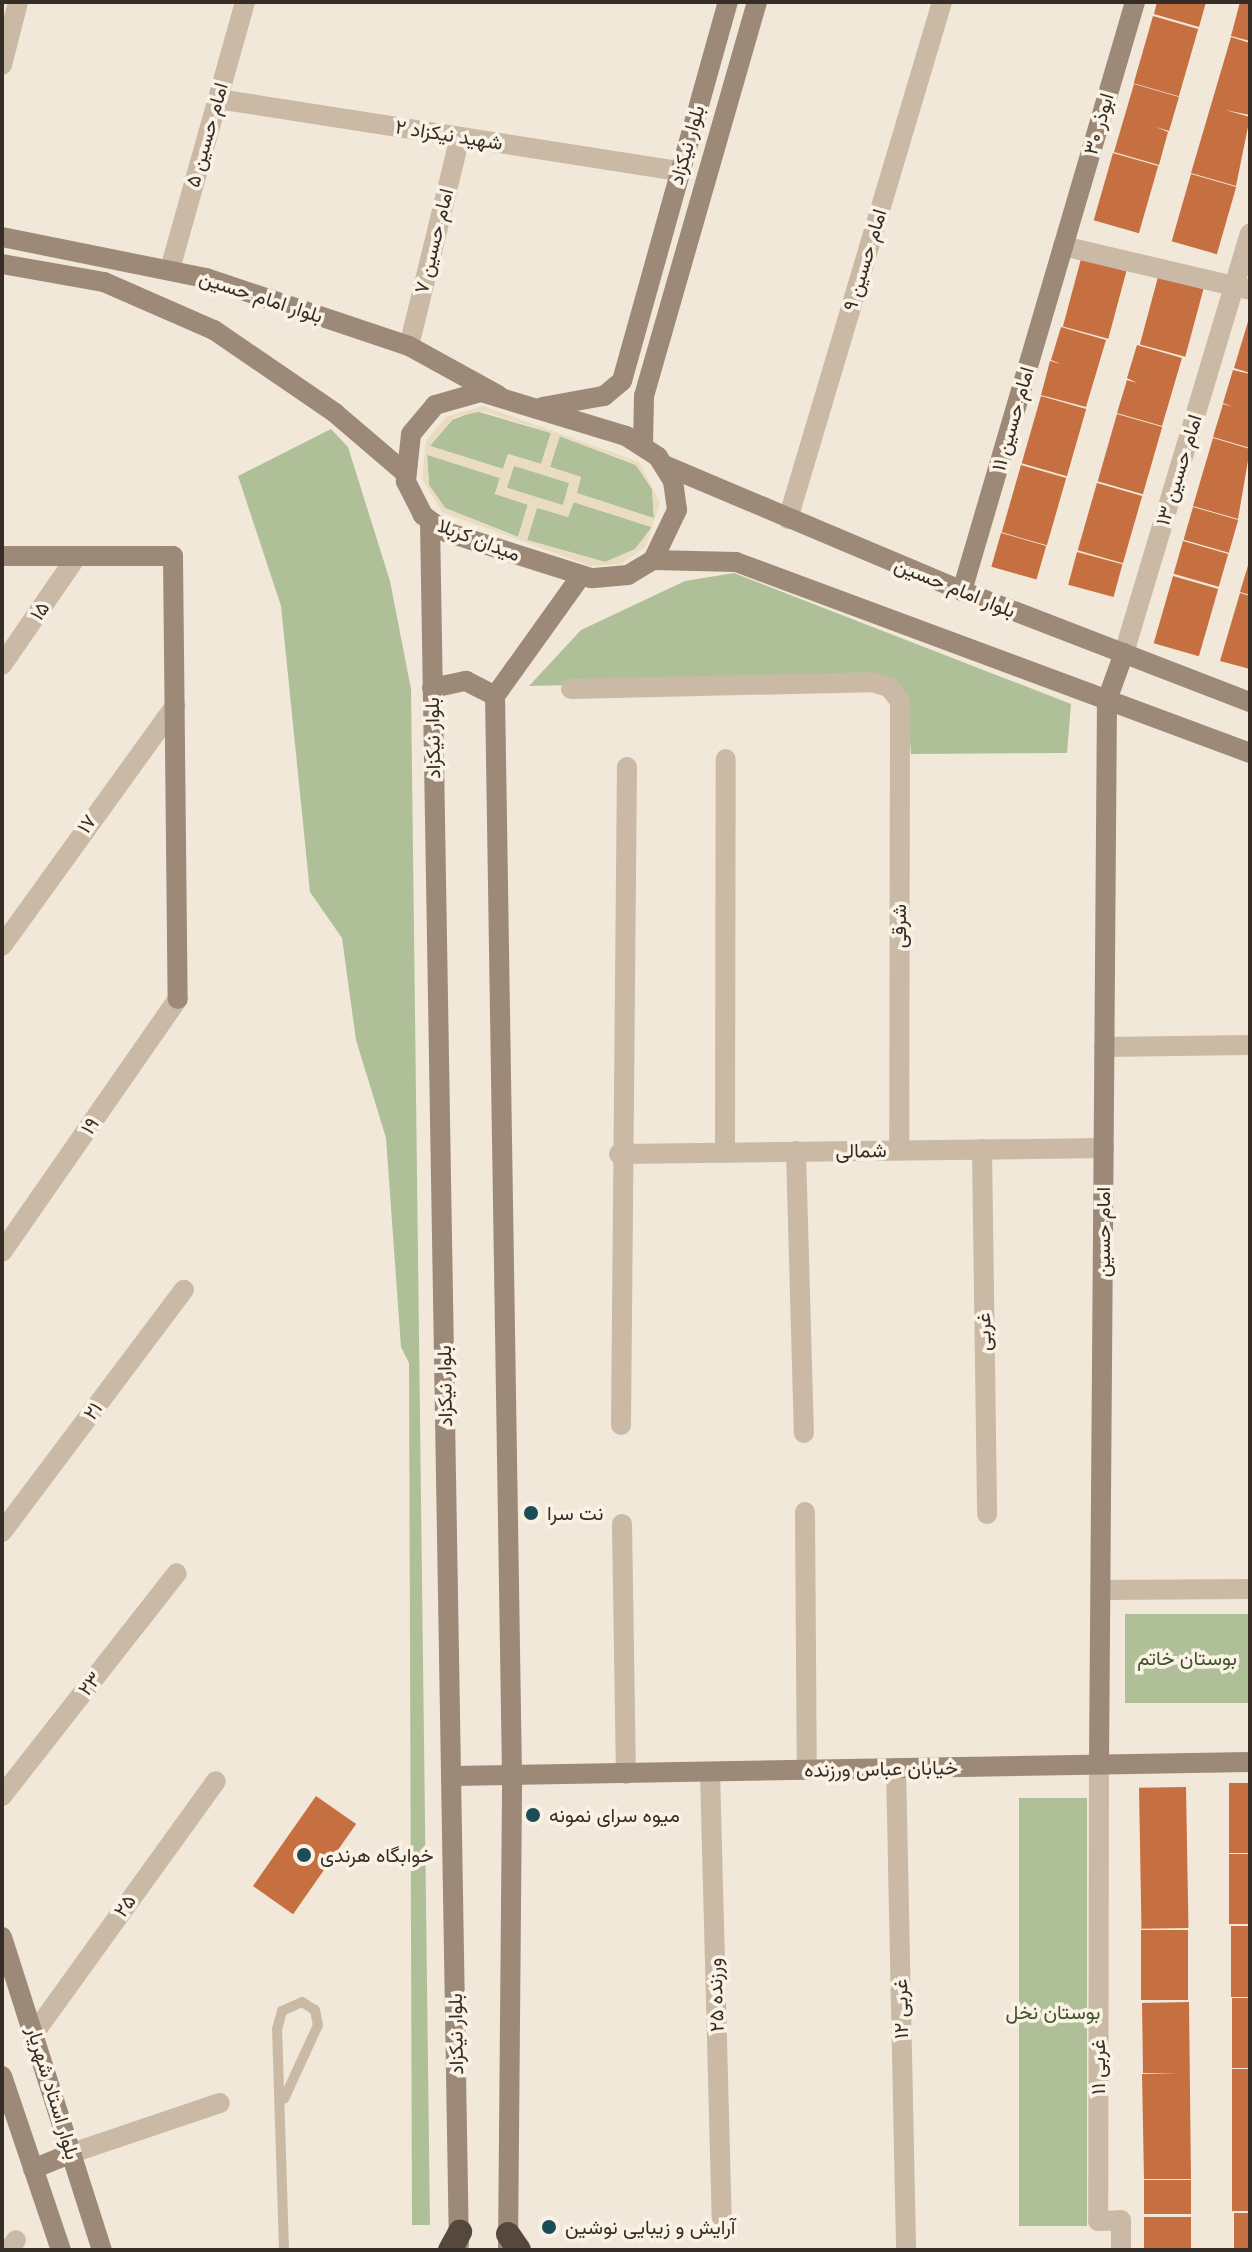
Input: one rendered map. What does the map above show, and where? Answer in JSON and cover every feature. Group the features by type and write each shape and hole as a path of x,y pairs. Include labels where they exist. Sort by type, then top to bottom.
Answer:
{"main road":[{"name":"بلوار نیکزاد","path":"532,408 604,396 622,381 728,2"},
{"name":"بلوار نیکزاد","path":"643,445 644,396 757,2"},
{"name":"ابوذر ۳۰","path":"1063,246 1135,2"},
{"name":"بلوار امام حسین","path":"2,237 170,269 409,346 504,400"},
{"name":"امام حسین ۱۱","path":"962,591 1063,246"},
{"path":"2,264 104,282 214,330 312,395 404,472 411,434 435,405 471,393 532,408 643,445 664,465 676,519 653,560 736,562 1250,753"},
{"name":"بلوار امام حسین","path":"664,465 962,591 1250,702"},
{"name":"میدان کربلا","path":"404,472 430,521 581,576 619,578 653,560"},
{"name":"بلوار نیکزاد","path":"430,521 452,1776 456,2244"},
{"path":"2,556 173,556 178,999"},
{"path":"512,2245 512,1776 495,696 581,576"},
{"name":"امام حسین","path":"1099,1764 1107,700 1124,653"},
{"path":"432,688 466,681 495,696"},
{"name":"خیابان عباس ورزنده","path":"452,1776 1250,1762"},
{"name":"بلوار استاد شهریار","path":"2,1937 35,2032 102,2250"},
{"name":"بلوار استاد شهریار","path":"2,2078 61,2250"},
{"path":"33,2169 72,2153"}],"street":[{"path":"2,65 18,2"},
{"name":"امام حسین ۵","path":"170,269 245,2"},
{"name":"امام حسین ۹","path":"788,519 942,2"},
{"name":"شهید نیکزاد ۲","path":"218,99 680,171"},
{"name":"امام حسین ۷","path":"409,346 460,137"},
{"name":"امام حسین ۱۳","path":"1124,653 1242,288 1250,233"},
{"path":"1063,246 1242,288"},
{"name":"۱۵","path":"2,665 77,556"},
{"name":"شرقی","path":"571,689 871,682 889,687 900,701 899,1150"},
{"name":"۱۷","path":"2,946 175,706"},
{"path":"725,1153 726,759"},
{"path":"621,1425 619,1154 627,767"},
{"name":"۱۹","path":"2,1252 178,999"},
{"path":"1104,1047 1250,1045"},
{"name":"شمالی","path":"619,1154 1104,1148"},
{"name":"غربی","path":"982,1149 987,1514"},
{"path":"796,1151 804,1433"},
{"name":"۲۱","path":"2,1532 184,1290"},
{"path":"805,1512 807,1770"},
{"path":"622,1524 626,1774"},
{"name":"۲۳","path":"2,1796 177,1573"},
{"path":"1101,1590 1250,1589"},
{"name":"غربی ۱۱","path":"1099,1764 1098,2221 1121,2220 1121,2250"},
{"name":"غربی ۱۲","path":"896,1768 906,2250"},
{"name":"ورزنده ۲۵","path":"710,1772 722,2217"},
{"name":"۲۵","path":"35,2032 216,1781"},
{"path":"72,2153 220,2103"}],"lane":[{"path":"284,2099 318,2025 315,2010 302,2002 287,2005 279,2018 284,2099 284,2250"}],"green space":[{"path":"476,411 551,433 541,464 508,454 503,469 430,446 449,421"},
{"path":"331,429 348,447 390,581 411,689 430,2225 412,2225 409,1363 401,1347 386,1138 356,1040 342,938 310,892 281,606 238,476"},
{"path":"559,436 636,465 652,489 654,519 576,493 581,477 550,467"},
{"path":"427,454 500,478 495,494 528,504 518,537 445,508 429,485"},
{"path":"514,465 570,483 563,506 507,488"},
{"path":"573,502 652,527 632,553 605,562 527,540 537,507 568,517"},
{"path":"734,573 1071,704 1067,753 911,754 906,693 880,677 529,686 581,630 685,581"},
{"name":"بوستان خاتم","path":"1125,1614 1250,1614 1250,1703 1125,1703"},
{"name":"بوستان نخل","path":"1019,1798 1087,1798 1087,2226 1019,2226"}],"shaded area":[{"path":"483,406 639,462 660,502 646,546 621,564 590,566 442,512 422,479 426,441 446,417","holes":["483,411 551,433 541,464 508,454 503,469 430,446 455,417","560,436 636,465 652,489 654,518 577,493 581,477 550,467","427,455 500,478 495,494 528,505 518,537 445,508 429,485","514,466 569,483 563,505 507,488","574,502 651,528 637,548 605,562 527,540 537,508 568,517"]}],"building":[{"path":"1157,2 1206,2 1199,27 1154,14"},
{"path":"1240,2 1250,2 1250,41 1231,36"},
{"path":"1153,16 1198,29 1179,96 1134,83"},
{"path":"1231,37 1250,43 1250,115 1225,110 1250,117 1236,186 1191,173"},
{"path":"1134,84 1179,97 1169,131 1156,127 1168,132 1159,165 1114,152"},
{"path":"1113,153 1158,166 1139,233 1094,220"},
{"path":"1191,174 1236,187 1217,254 1172,241"},
{"path":"1081,259 1126,271 1108,339 1063,327"},
{"path":"1158,277 1203,289 1185,357 1140,345"},
{"path":"1250,315 1250,373 1234,368"},
{"path":"1061,327 1106,340 1086,407 1041,395 1050,361 1061,364 1051,360"},
{"path":"1137,345 1182,358 1162,426 1117,413 1127,380 1137,383 1127,378"},
{"path":"1233,370 1250,374 1250,448 1213,437 1223,404 1233,407 1223,403"},
{"path":"1041,396 1086,409 1067,476 1022,463"},
{"path":"1117,414 1162,427 1143,494 1098,481"},
{"path":"1213,438 1250,449 1238,519 1193,506"},
{"path":"1021,465 1066,478 1047,545 1002,532"},
{"path":"1097,483 1142,496 1123,563 1078,550"},
{"path":"1193,507 1238,520 1229,553 1184,540"},
{"path":"1001,533 1046,546 1037,580 991,567"},
{"path":"1183,541 1228,554 1219,587 1174,574"},
{"path":"1077,552 1122,564 1114,597 1068,585"},
{"path":"1250,563 1250,595 1240,592"},
{"path":"1173,576 1218,589 1199,656 1154,643"},
{"path":"1240,593 1250,596 1250,669 1220,661"},
{"path":"1229,1783 1250,1783 1250,1853 1229,1853"},
{"path":"1186,1787 1188,1928 1141,1929 1139,1788"},
{"name":"خوابگاه هرندی","path":"316,1796 356,1824 293,1914 253,1886"},
{"path":"1229,1854 1250,1854 1250,1924 1229,1924"},
{"path":"1231,1926 1250,1926 1250,1997 1231,1997"},
{"path":"1141,1930 1188,1930 1188,2000 1141,2000"},
{"path":"1232,1998 1250,1998 1250,2068 1232,2068"},
{"path":"1189,2002 1191,2179 1144,2179 1142,2074 1179,2073 1143,2073 1142,2003"},
{"path":"1232,2069 1250,2069 1250,2211 1232,2211"},
{"path":"1144,2180 1191,2180 1191,2214 1144,2214"},
{"path":"1234,2213 1250,2213 1250,2250 1234,2250"},
{"path":"1144,2217 1191,2217 1191,2250 1144,2250"}],"place":[{"name":"نت سرا","path":"531,1513"},
{"name":"میوه سرای نمونه","path":"533,1815"},
{"name":"خوابگاه هرندی","path":"304,1855"},
{"name":"آرایش و زیبایی نوشین","path":"549,2227"}]}
